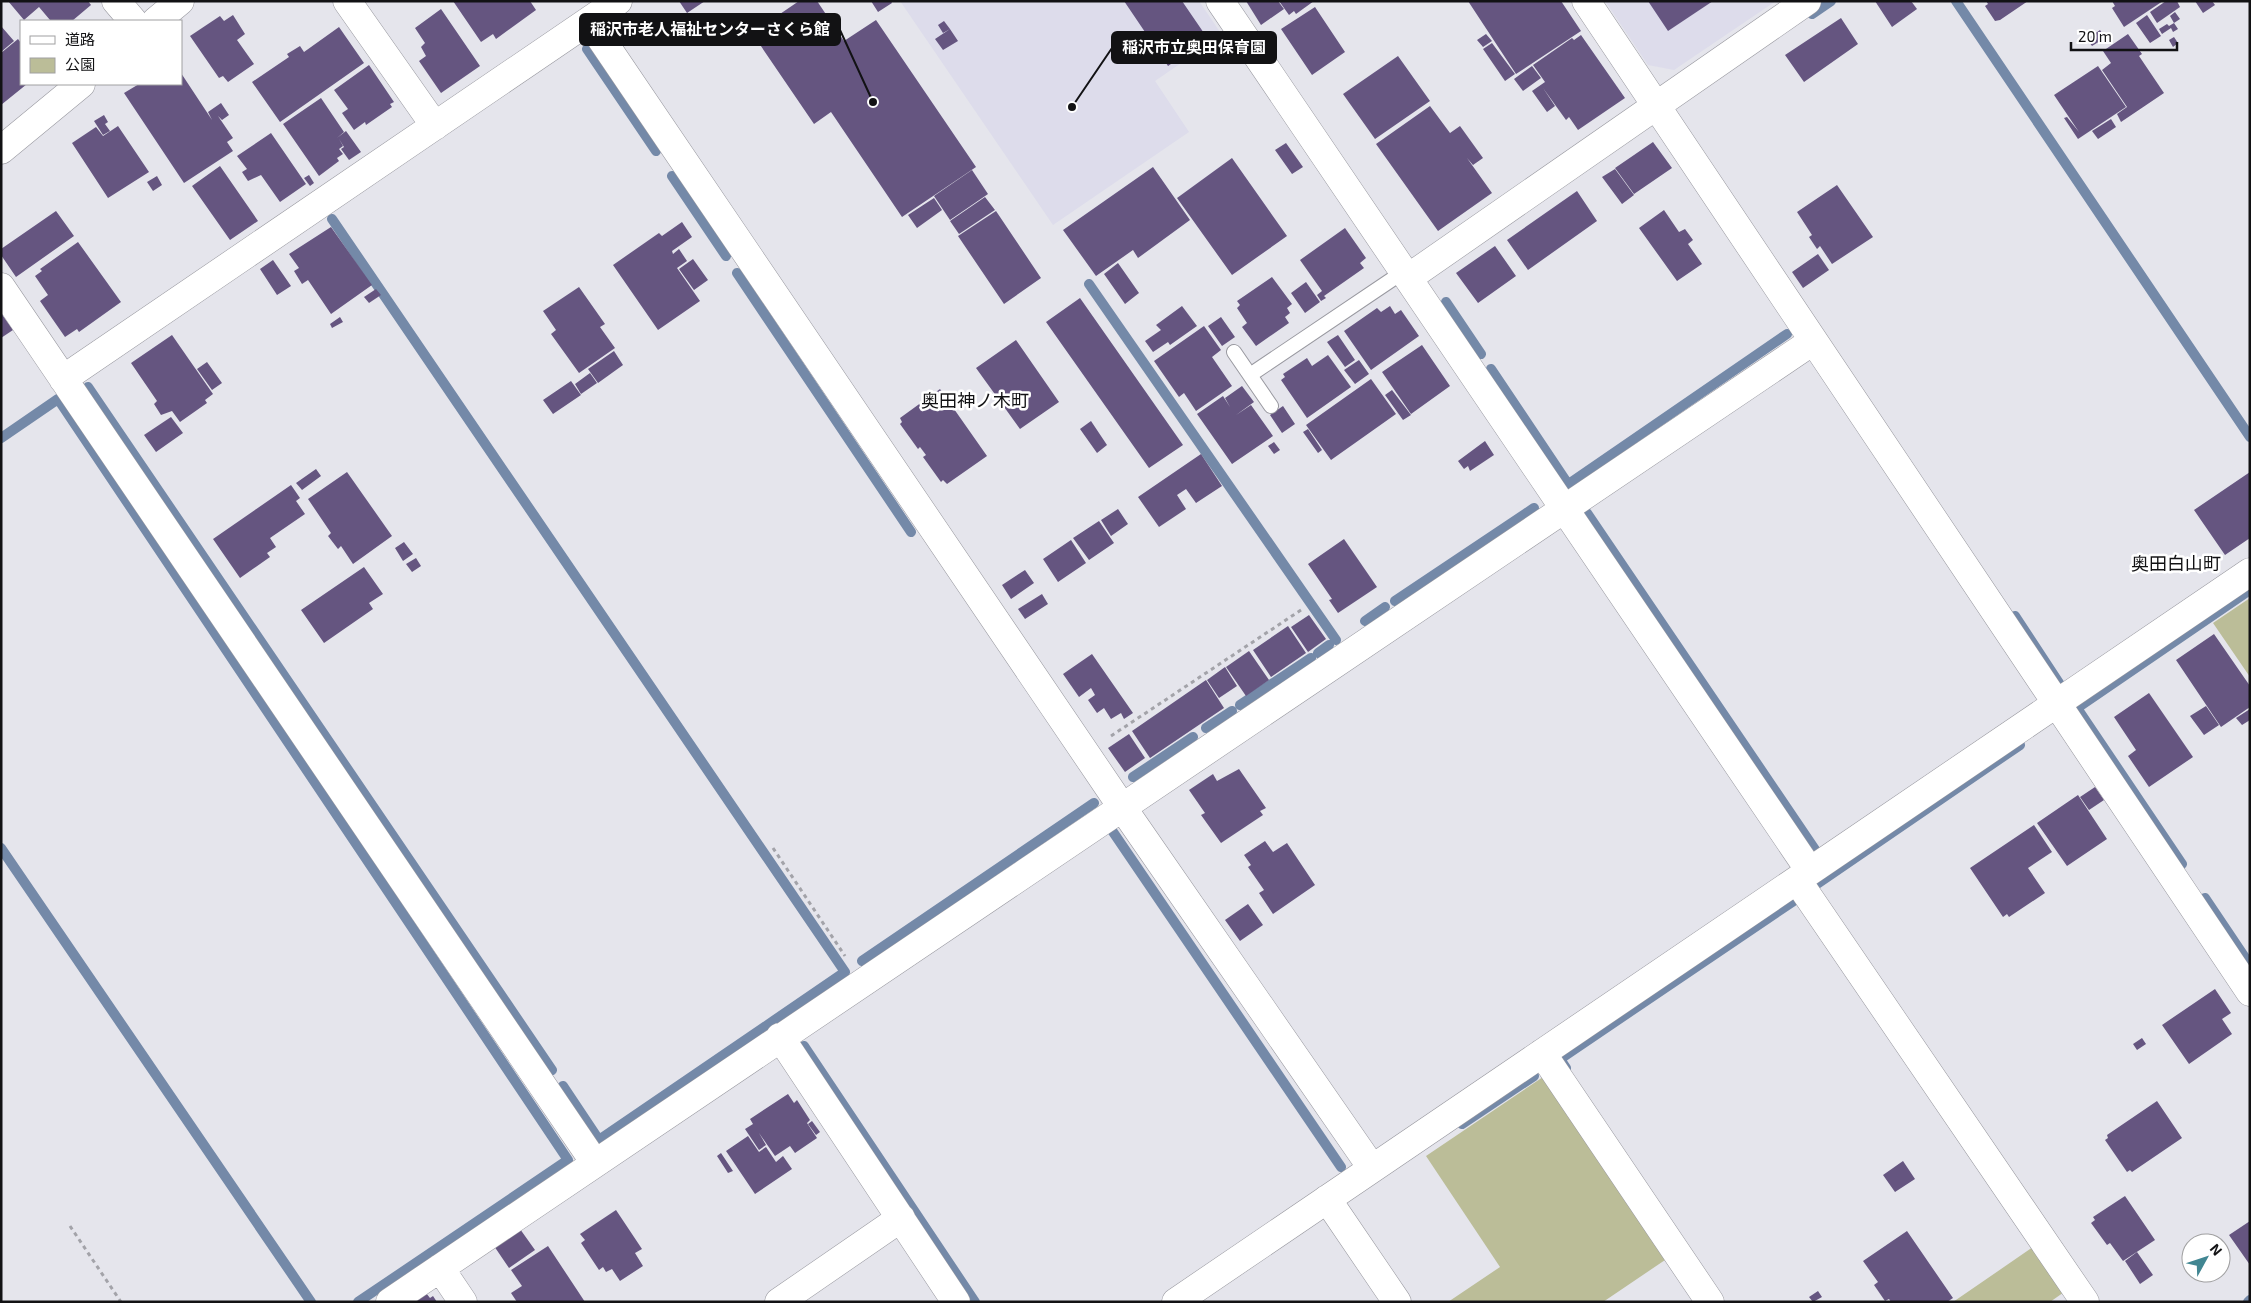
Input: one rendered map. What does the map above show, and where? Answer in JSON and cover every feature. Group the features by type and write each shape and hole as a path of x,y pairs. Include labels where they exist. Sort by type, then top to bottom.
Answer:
{"street":[{"path":"116,1 132,20"},
{"path":"157,20 180,1"},
{"path":"347,1 435,126"},
{"path":"63,379 618,1"},
{"path":"1220,1 1564,509 1803,876 2085,1302"},
{"path":"1586,1 2250,992"},
{"path":"1406,275 1806,1"},
{"path":"589,21 1122,807 1372,1168"},
{"path":"1,150 80,85"},
{"path":"1,287 594,1163"},
{"path":"390,1302 1813,341"},
{"path":"1176,1302 2250,572"},
{"path":"780,1037 956,1302"},
{"path":"1542,1053 1710,1302"},
{"path":"1327,1199 1397,1302"},
{"path":"779,1302 901,1218"},
{"path":"440,1268 462,1302"}],"lane":[{"path":"1250,375 1406,275"},
{"path":"1234,352 1271,406"}],"path":[{"path":"1086,752 1304,608"},
{"path":"773,848 862,982"},
{"path":"70,1226 122,1302"}],"shaded area":[{"path":"900,1 1199,1 1222,35 1155,81 1189,132 1053,225"},
{"path":"1605,1 1776,1 1674,70 1648,65"}],"green space":[{"path":"2250,598 2250,677 2213,623"},
{"path":"1546,1075 1668,1258 1603,1302 1448,1302 1500,1267 1426,1156"},
{"path":"2036,1245 2067,1290 2050,1302 1953,1302"}],"building":[{"path":"8,1 88,1 91,5 73,20 50,20 39,7 24,20"},
{"path":"453,1 530,1 536,10 496,39 493,34 481,42"},
{"path":"679,1 705,1 687,13"},
{"path":"799,1 817,1 844,41 876,20 976,167 902,217 831,112 814,124 752,33"},
{"path":"871,1 891,1 892,3 878,12"},
{"path":"1124,1 1182,1 1208,39 1168,66"},
{"path":"1246,1 1278,1 1284,9 1261,25"},
{"path":"1279,1 1314,1 1296,14 1294,11 1289,15"},
{"path":"1468,1 1561,1 1581,31 1516,74"},
{"path":"1648,1 1713,1 1668,31"},
{"path":"1875,1 1911,1 1917,9 1892,27"},
{"path":"1986,1 2028,1 2000,20 1995,21 1985,6 1988,4"},
{"path":"2112,1 2163,1 2124,27 2112,8 2115,6"},
{"path":"2166,1 2177,1 2180,7 2157,23 2150,12"},
{"path":"2195,1 2212,1 2215,5 2203,13"},
{"path":"1315,7 1345,52 1312,75 1281,29"},
{"path":"441,9 480,66 441,93 419,61 426,56 421,47 425,43 415,28"},
{"path":"2175,12 2180,19 2174,23 2170,16"},
{"path":"233,15 245,34 237,40 254,64 228,82 223,76 219,78 190,36 220,16 224,21"},
{"path":"2147,15 2161,36 2150,43 2136,23"},
{"path":"1841,18 1858,44 1804,82 1785,55"},
{"path":"944,21 950,29 943,33 938,25"},
{"path":"2174,23 2178,29 2173,32 2171,28 2162,34 2159,29 2167,24 2169,26"},
{"path":"1,26 14,41 1,52"},
{"path":"339,27 364,63 280,122 252,82 289,57 287,54 300,46 304,52"},
{"path":"950,29 958,41 943,50 935,39"},
{"path":"2100,30 2105,38 2092,46 2087,39"},
{"path":"1486,34 1492,41 1483,47 1477,40"},
{"path":"2128,34 2142,54 2139,56 2164,93 2121,122 2117,114 2127,107 2102,70 2111,63 2103,51"},
{"path":"1581,35 1625,98 1578,130 1569,117 1566,120 1543,88 1555,106 1547,112 1532,91 1545,82 1533,65 1572,38 1574,40"},
{"path":"2174,37 2178,43 2173,47 2169,40"},
{"path":"18,39 20,42 20,85 26,85 1,105 1,53"},
{"path":"1492,43 1515,74 1505,81 1483,49"},
{"path":"1398,56 1430,101 1375,139 1343,94"},
{"path":"369,65 394,102 390,104 392,107 366,125 365,122 354,130 342,113 348,109 334,90"},
{"path":"1532,66 1541,78 1523,91 1514,79"},
{"path":"2098,66 2126,107 2078,139 2064,118 2067,117 2079,132 2054,95"},
{"path":"182,75 212,120 208,112 221,103 229,115 222,120 218,116 233,138 227,142 233,151 184,183 124,93 137,85 182,85"},
{"path":"321,98 344,132 337,138 346,131 361,152 349,160 341,149 344,147 339,139 343,146 339,149 343,154 337,158 339,161 319,176 283,124"},
{"path":"1430,106 1450,133 1460,126 1483,158 1473,165 1467,158 1492,193 1438,231 1376,144"},
{"path":"104,115 108,122 105,124 110,131 103,135 94,121"},
{"path":"2111,119 2116,127 2098,139 2092,131"},
{"path":"118,126 149,172 108,198 72,143 96,127 103,136"},
{"path":"271,133 306,184 280,202 261,175 248,181 242,172 247,169 237,156"},
{"path":"1653,142 1672,168 1634,194 1615,168"},
{"path":"1286,143 1303,167 1292,174 1275,150"},
{"path":"1232,158 1287,236 1232,275 1177,198"},
{"path":"220,166 258,221 230,240 192,186"},
{"path":"1153,167 1190,220 1138,258 1133,250 1096,276 1063,230"},
{"path":"1615,169 1634,195 1622,204 1602,177"},
{"path":"972,170 988,194 950,220 934,196"},
{"path":"309,175 314,183 310,186 304,178"},
{"path":"157,176 162,185 153,191 147,182"},
{"path":"1837,185 1873,237 1832,264 1820,246 1817,249 1809,237 1812,235 1797,212"},
{"path":"1577,191 1597,221 1528,270 1507,240"},
{"path":"985,197 995,210 959,234 950,221"},
{"path":"934,198 942,210 917,228 908,215"},
{"path":"1664,210 1679,232 1685,229 1693,240 1688,244 1702,264 1677,281 1639,228"},
{"path":"56,211 74,236 16,277 1,255 1,249"},
{"path":"996,211 1041,278 1004,304 958,236"},
{"path":"682,222 692,237 672,251 673,254 679,249 687,261 677,268 700,301 658,330 613,265 659,233 662,236"},
{"path":"331,227 372,285 331,314 308,280 302,284 294,271 299,268 289,254"},
{"path":"1345,228 1366,258 1360,263 1364,268 1324,296 1326,298 1321,301 1317,295 1322,291 1300,260"},
{"path":"78,242 121,302 79,332 77,329 65,337 40,301 48,295 35,276 42,271 40,269"},
{"path":"1495,246 1516,276 1478,303 1456,273"},
{"path":"1818,254 1829,270 1803,288 1792,272"},
{"path":"693,259 708,280 694,290 679,269"},
{"path":"273,260 291,286 277,295 260,269"},
{"path":"1118,263 1139,293 1125,304 1104,274"},
{"path":"1272,277 1292,304 1287,308 1290,313 1285,317 1289,323 1256,346 1242,327 1247,323 1237,308 1240,305 1237,301"},
{"path":"1306,282 1320,302 1305,313 1291,293"},
{"path":"579,287 605,324 600,327 615,348 579,373 551,334 556,330 543,311"},
{"path":"376,289 381,295 369,303 364,297"},
{"path":"1080,298 1183,445 1149,468 1046,322"},
{"path":"1182,306 1197,326 1170,345 1168,342 1153,352 1145,341 1161,330 1156,325"},
{"path":"1390,306 1395,314 1401,310 1419,336 1371,370 1344,331 1377,308 1381,312"},
{"path":"1,313 13,330 1,338"},
{"path":"340,317 343,322 332,328 330,324"},
{"path":"1221,317 1235,337 1222,346 1208,326"},
{"path":"1204,326 1221,350 1212,357 1232,386 1196,411 1184,393 1179,397 1154,361"},
{"path":"172,335 213,394 205,400 207,403 180,422 172,411 161,415 154,404 157,401 131,363"},
{"path":"1338,335 1355,360 1345,367 1327,342"},
{"path":"1016,340 1059,402 1020,429 976,368"},
{"path":"1422,345 1450,386 1411,414 1382,372"},
{"path":"614,351 623,365 598,383 588,369"},
{"path":"1328,355 1351,387 1307,418 1281,380 1285,377 1283,374 1307,358 1312,366"},
{"path":"1359,360 1369,374 1355,384 1344,370"},
{"path":"207,362 222,383 212,390 197,369"},
{"path":"590,373 597,383 581,394 575,384"},
{"path":"1371,379 1396,414 1331,460 1306,425"},
{"path":"571,381 581,395 553,414 543,400"},
{"path":"1242,386 1254,402 1236,415 1251,405 1273,436 1232,464 1197,414 1223,396 1230,407 1225,398"},
{"path":"940,389 987,456 947,484 943,480 941,482 923,457 926,455 920,447 918,449 900,424 902,422 900,418"},
{"path":"1392,390 1411,415 1403,420 1385,395"},
{"path":"1283,406 1295,424 1282,433 1270,415"},
{"path":"171,417 183,433 156,452 144,435"},
{"path":"1091,421 1107,445 1097,453 1080,429"},
{"path":"1308,429 1322,450 1318,453 1303,432"},
{"path":"1485,441 1494,455 1470,471 1468,466 1464,469 1458,461"},
{"path":"1274,442 1280,450 1274,454 1268,446"},
{"path":"1201,454 1222,486 1196,503 1186,489 1177,495 1186,509 1159,527 1138,497"},
{"path":"316,469 321,476 302,490 296,483"},
{"path":"347,472 392,536 353,564 341,546 338,549 328,536 331,533 308,499"},
{"path":"2250,472 2250,538 2225,555 2194,510"},
{"path":"291,485 300,498 296,501 305,514 270,538 276,547 267,553 270,557 240,578 213,539"},
{"path":"1118,509 1128,524 1111,536 1101,520"},
{"path":"1099,521 1114,543 1089,560 1073,538"},
{"path":"1344,539 1377,587 1338,613 1329,600 1332,599 1308,564"},
{"path":"1071,540 1086,563 1058,582 1043,559"},
{"path":"404,542 413,554 403,561 395,548"},
{"path":"416,558 421,566 412,572 406,564"},
{"path":"364,567 383,594 369,603 373,609 324,643 301,610"},
{"path":"1025,570 1034,583 1011,599 1002,585"},
{"path":"1042,594 1048,604 1025,619 1018,609"},
{"path":"1309,615 1326,639 1308,652 1291,627"},
{"path":"1288,626 1306,653 1271,677 1253,650"},
{"path":"2214,634 2250,686 2250,707 2221,727 2176,660"},
{"path":"1249,651 1269,680 1246,696 1226,667"},
{"path":"1092,654 1133,713 1124,719 1121,713 1111,719 1104,708 1097,713 1088,700 1095,695 1091,688 1079,697 1063,674"},
{"path":"1225,667 1237,686 1219,698 1207,680"},
{"path":"1206,680 1224,708 1150,758 1132,731"},
{"path":"2149,693 2193,757 2149,787 2128,756 2136,750 2114,717"},
{"path":"2206,706 2219,725 2204,735 2190,716"},
{"path":"2250,709 2250,720 2242,725 2236,718"},
{"path":"1129,734 1145,758 1125,772 1108,748"},
{"path":"1239,769 1266,808 1260,811 1263,815 1221,843 1201,815 1205,813 1189,790 1213,774 1217,781"},
{"path":"2095,787 2104,800 2089,810 2080,797"},
{"path":"2078,795 2107,839 2067,866 2037,823"},
{"path":"2034,825 2052,852 2028,868 2045,893 2009,917 2007,914 2003,917 1970,868"},
{"path":"1265,841 1273,852 1287,843 1315,885 1273,914 1259,893 1264,890 1248,867 1251,865 1244,855"},
{"path":"1248,904 1263,925 1240,941 1225,920"},
{"path":"2215,989 2231,1013 2222,1019 2232,1034 2189,1064 2162,1025"},
{"path":"2142,1038 2146,1044 2137,1050 2133,1044"},
{"path":"788,1094 794,1103 797,1100 810,1120 807,1123 817,1138 795,1153 790,1146 775,1156 759,1133 766,1145 759,1150 745,1129 753,1124 750,1119"},
{"path":"2157,1101 2182,1138 2132,1172 2130,1170 2127,1172 2105,1140 2108,1138 2107,1135"},
{"path":"812,1121 820,1132 816,1135 808,1124"},
{"path":"748,1136 759,1152 766,1147 776,1162 783,1156 792,1169 755,1194 726,1151"},
{"path":"721,1153 733,1171 728,1173 717,1156"},
{"path":"1903,1161 1915,1179 1895,1192 1883,1175"},
{"path":"2125,1196 2155,1240 2123,1261 2110,1243 2107,1245 2091,1223 2095,1220 2093,1217"},
{"path":"616,1210 642,1249 635,1253 643,1266 620,1281 612,1269 606,1272 603,1267 599,1270 581,1243 585,1240 580,1234"},
{"path":"2250,1221 2250,1265 2231,1238 2231,1234"},
{"path":"520,1229 535,1250 509,1268 494,1246"},
{"path":"1907,1231 1953,1298 1947,1302 1891,1302 1889,1299 1885,1301 1874,1285 1878,1282 1863,1261"},
{"path":"548,1246 585,1302 517,1302 511,1293 522,1286 511,1270"},
{"path":"2137,1252 2153,1275 2140,1284 2125,1261"},
{"path":"1818,1291 1822,1297 1813,1302 1809,1297"},
{"path":"426,1293 430,1298 433,1296 437,1302 416,1302"}],"waterway":[{"path":"1812,14 1831,1"},
{"path":"1956,1 2250,437"},
{"path":"587,49 656,151"},
{"path":"672,176 726,256"},
{"path":"332,219 845,972 599,1140 563,1086"},
{"path":"737,273 911,532"},
{"path":"1089,284 1336,640"},
{"path":"1446,302 1481,354"},
{"path":"1567,485 1787,334"},
{"path":"1491,369 1568,484"},
{"path":"88,387 552,1070"},
{"path":"1,438 58,399 568,1160 358,1302"},
{"path":"1395,601 1534,508"},
{"path":"1587,513 1816,851"},
{"path":"2182,864 2077,708 2250,590"},
{"path":"1365,621 1385,607"},
{"path":"2015,616 2059,683"},
{"path":"1318,653 1329,645"},
{"path":"1240,705 1311,658"},
{"path":"1206,728 1232,711"},
{"path":"1133,777 1193,737"},
{"path":"1811,888 2020,745"},
{"path":"862,961 1094,803"},
{"path":"1111,829 1341,1167"},
{"path":"1,848 311,1302"},
{"path":"1566,1068 1560,1059 1798,898"},
{"path":"2205,898 2250,965"},
{"path":"804,1046 975,1302"},
{"path":"1462,1124 1534,1076"}],"place":[{"name":"稲沢市老人福祉センターさくら館","path":"873,102"},
{"name":"稲沢市立奥田保育園","path":"1072,107"}],"district":[{"name":"奥田神ノ木町","path":"975,401"},
{"name":"奥田白山町","path":"2176,564"}]}
